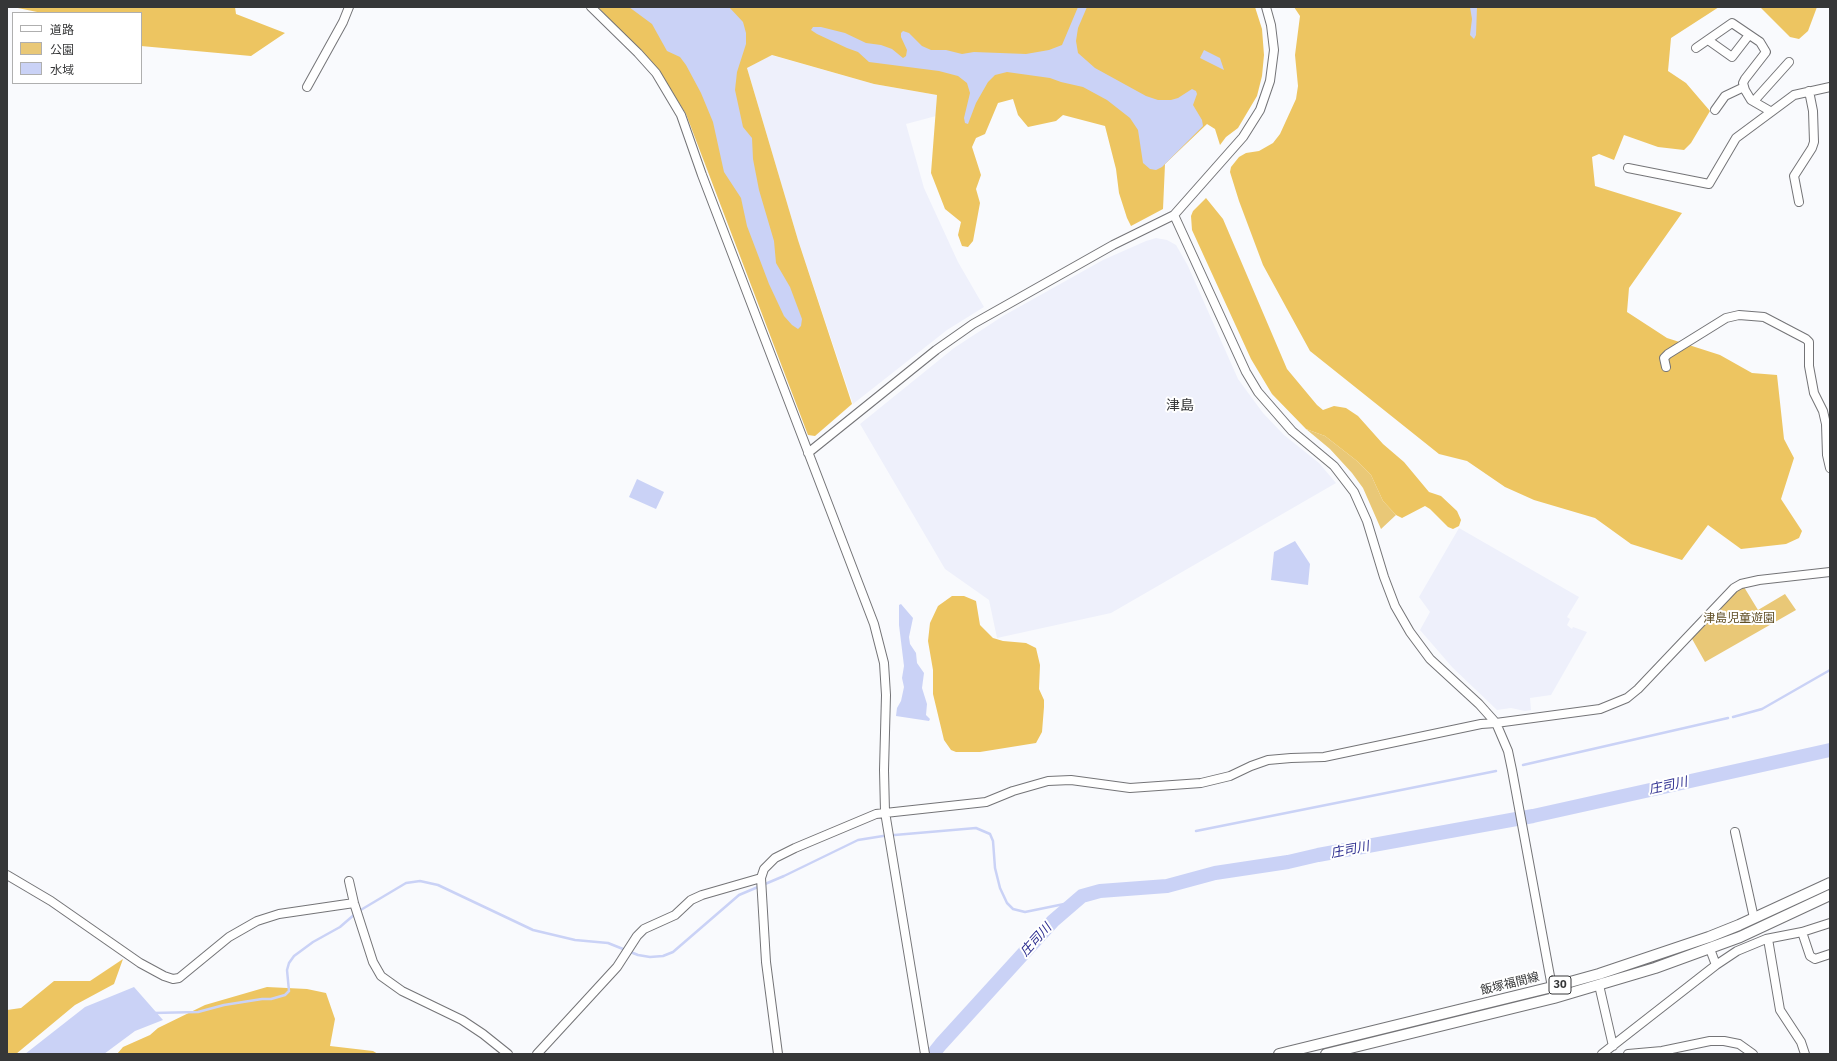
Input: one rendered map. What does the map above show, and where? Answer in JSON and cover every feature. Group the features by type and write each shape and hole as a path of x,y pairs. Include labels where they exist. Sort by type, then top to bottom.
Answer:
{"main road":[{"name":"飯塚福間線","path":"1280,1054 1599,974 1695,942 1754,918 1830,883"},
{"name":"飯塚福間線","path":"1326,1054 1554,998 1599,985 1740,937 1830,895"}],"street":[{"path":"307,87 349,7"},
{"path":"591,7 638,53 656,73 681,115 874,624 884,663 886,701 884,770 885,812 925,1054"},
{"path":"808,453 936,350 973,324 1176,212 1243,137 1260,110 1270,81 1274,50 1271,25 1266,7"},
{"path":"1696,48 1732,23 1760,42 1766,52 1745,78 1744,87 1754,101 1770,111"},
{"path":"1708,40 1732,57 1749,35"},
{"path":"1754,101 1790,62"},
{"path":"1715,110 1725,96 1744,87"},
{"path":"1628,168 1709,184 1736,138 1770,111 1794,95 1830,88"},
{"path":"1799,202 1794,176 1812,148 1814,142 1813,112 1809,91"},
{"path":"1176,212 1246,372 1258,392 1292,431 1334,466 1354,492 1367,521 1384,578 1395,606 1410,632 1430,659 1479,704 1496,724 1508,751 1554,998"},
{"path":"1666,367 1664,358 1668,354 1726,318 1739,315 1764,317 1806,339 1809,342 1809,366 1814,393 1826,410 1827,455 1830,468"},
{"path":"778,1054 766,962 761,878 764,869 775,858 825,835 876,814 986,802 1013,791 1048,781 1071,780 1130,788 1206,782 1230,776 1268,760 1324,758 1481,724 1496,724 1600,709 1616,704 1627,698 1638,689 1737,586 1759,580 1830,572"},
{"path":"1735,832 1754,918"},
{"path":"7,875 51,901 140,963 164,976 173,978 179,978 229,937 256,921 279,914 354,903"},
{"path":"537,1054 617,967 637,936 644,929 675,915 691,900 702,895 761,878"},
{"path":"349,882 354,903 374,962 381,976 402,991 462,1020 483,1034 508,1054"},
{"path":"1602,1054 1716,965 1737,951 1768,939 1802,932 1830,923"},
{"path":"1802,932 1810,956 1815,959 1830,954"},
{"path":"1768,939 1780,1010 1801,1042 1805,1054"},
{"path":"1710,948 1716,965"},
{"path":"1599,985 1613,1046"},
{"path":"1628,1054 1662,1051 1710,1041 1724,1041 1739,1044 1753,1054"}],"shaded area":[{"path":"13,7 235,7 236,14 285,33 251,56 142,46 142,12 37,12"},
{"path":"598,7 1255,7 1262,29 1264,55 1262,76 1257,96 1238,128 1226,137 1220,145 1215,129 1207,124 1165,164 1163,209 1131,226 1119,193 1116,169 1105,126 1063,115 1056,121 1028,127 1018,115 1013,99 998,103 985,134 976,138 972,147 981,175 976,189 980,203 973,241 968,247 962,246 958,235 961,222 945,209 931,173 937,95 874,84 772,55 747,68 798,240 852,404 815,436 808,435 686,114 660,72"},
{"path":"1294,7 1719,7 1671,38 1668,71 1686,83 1710,111 1691,143 1684,150 1658,147 1624,135 1614,160 1599,154 1592,157 1595,186 1682,213 1629,288 1627,312 1667,338 1720,355 1752,373 1777,375 1784,439 1794,458 1781,499 1802,531 1799,538 1786,544 1741,549 1708,525 1682,560 1631,544 1595,518 1534,500 1505,487 1467,461 1439,454 1310,351 1263,265 1239,201 1230,172 1231,167 1239,157 1246,153 1259,151 1273,143 1280,134 1296,99 1298,86 1295,55 1300,16"},
{"path":"1760,7 1817,7 1808,31 1799,39 1790,37"},
{"path":"771,55 874,84 937,95 936,116 906,124 924,188 958,262 984,307 947,330 853,404 798,240 747,68"},
{"path":"1206,198 1223,219 1287,369 1317,405 1323,410 1334,406 1346,408 1358,416 1383,444 1404,462 1429,492 1441,496 1457,511 1461,520 1459,526 1453,529 1448,527 1425,506 1402,518 1396,515 1383,501 1371,475 1357,461 1325,436 1306,429 1272,394 1251,359 1192,230 1191,216 1193,211"},
{"path":"1156,238 1167,240 1176,245 1188,266 1238,379 1263,413 1284,435 1319,463 1336,483 1111,613 997,638 989,600 945,569 860,424 954,348 1003,316 1103,260"},
{"path":"1459,528 1579,597 1567,617 1570,619 1567,625 1572,629 1573,627 1587,632 1551,695 1530,698 1531,710 1525,711 1511,708 1497,710 1452,667 1420,630 1430,612 1419,597"},
{"path":"952,596 964,596 976,601 980,625 993,638 1003,641 1026,643 1036,648 1040,665 1039,689 1044,700 1044,707 1042,732 1036,743 980,752 956,752 951,750 944,740 933,694 933,670 928,641 930,623 938,606"},
{"path":"123,959 114,984 75,1005 16,1054 7,1054 7,1010 21,1008 54,981 90,981"},
{"path":"267,987 307,989 326,993 335,1019 330,1046 373,1051 378,1054 117,1054 123,1047 150,1035 158,1028 205,1005"}],"green space":[{"path":"1306,429 1325,436 1357,461 1371,475 1383,501 1396,515 1381,529 1363,488 1352,473 1330,449"},
{"name":"津島児童遊園","path":"1744,587 1758,610 1785,594 1796,610 1705,662 1691,637 1736,592"}],"water":[{"path":"629,7 729,7 743,22 746,33 746,44 737,72 735,90 743,127 752,138 753,159 759,190 774,241 776,263 790,287 802,319 801,326 798,329 784,316 769,284 747,226 741,198 724,172 713,122 701,93 680,57 667,51 652,24"},
{"path":"1078,7 1087,7 1078,28 1076,41 1078,53 1095,68 1146,96 1158,100 1171,100 1178,98 1192,89 1196,91 1197,94 1193,105 1202,120 1203,126 1162,167 1156,170 1150,169 1143,163 1138,130 1130,118 1107,100 1083,87 1050,78 1007,72 995,75 988,82 976,103 968,124 965,123 964,118 970,93 967,83 958,76 939,71 869,62 858,52 811,30 813,27 821,27 845,33 866,43 881,45 892,49 903,58 906,56 907,50 901,37 901,33 903,31 909,33 922,46 931,50 946,50 962,54 974,52 1026,54 1049,50 1062,45"},
{"path":"1470,7 1477,7 1476,35 1474,39 1470,35 1472,19"},
{"path":"1204,50 1220,58 1224,70 1200,58"},
{"path":"637,479 664,492 656,509 629,497"},
{"path":"1295,541 1310,564 1308,585 1271,580 1274,552"},
{"path":"901,604 913,618 909,637 910,644 916,653 917,663 924,673 922,688 927,704 926,715 930,719 929,721 896,716 904,687 902,678 904,666 899,625 899,605"},
{"path":"134,987 163,1020 135,1031 104,1054 25,1054 85,1007"}],"waterway":[{"path":"1733,717 1762,709 1830,670"},
{"path":"1523,765 1728,718"},
{"name":"庄司川","path":"933,1054 1053,921 1082,896 1100,891 1167,886 1215,873 1288,862 1318,855 1533,816 1830,750"},
{"path":"1196,831 1496,771"},
{"path":"359,911 406,883 420,881 438,885 533,930 575,940 608,943 638,955 650,957 663,956 673,952 739,895 784,876 858,840 883,836 976,828 990,834 993,841 995,868 1000,888 1007,903 1013,909 1025,912 1074,902"},
{"path":"153,1013 198,1012 224,1005 271,999 285,995 289,991 287,970 289,963 294,956 313,942 340,927 355,914"}],"district":[{"name":"津島","path":"1180,406"}]}
